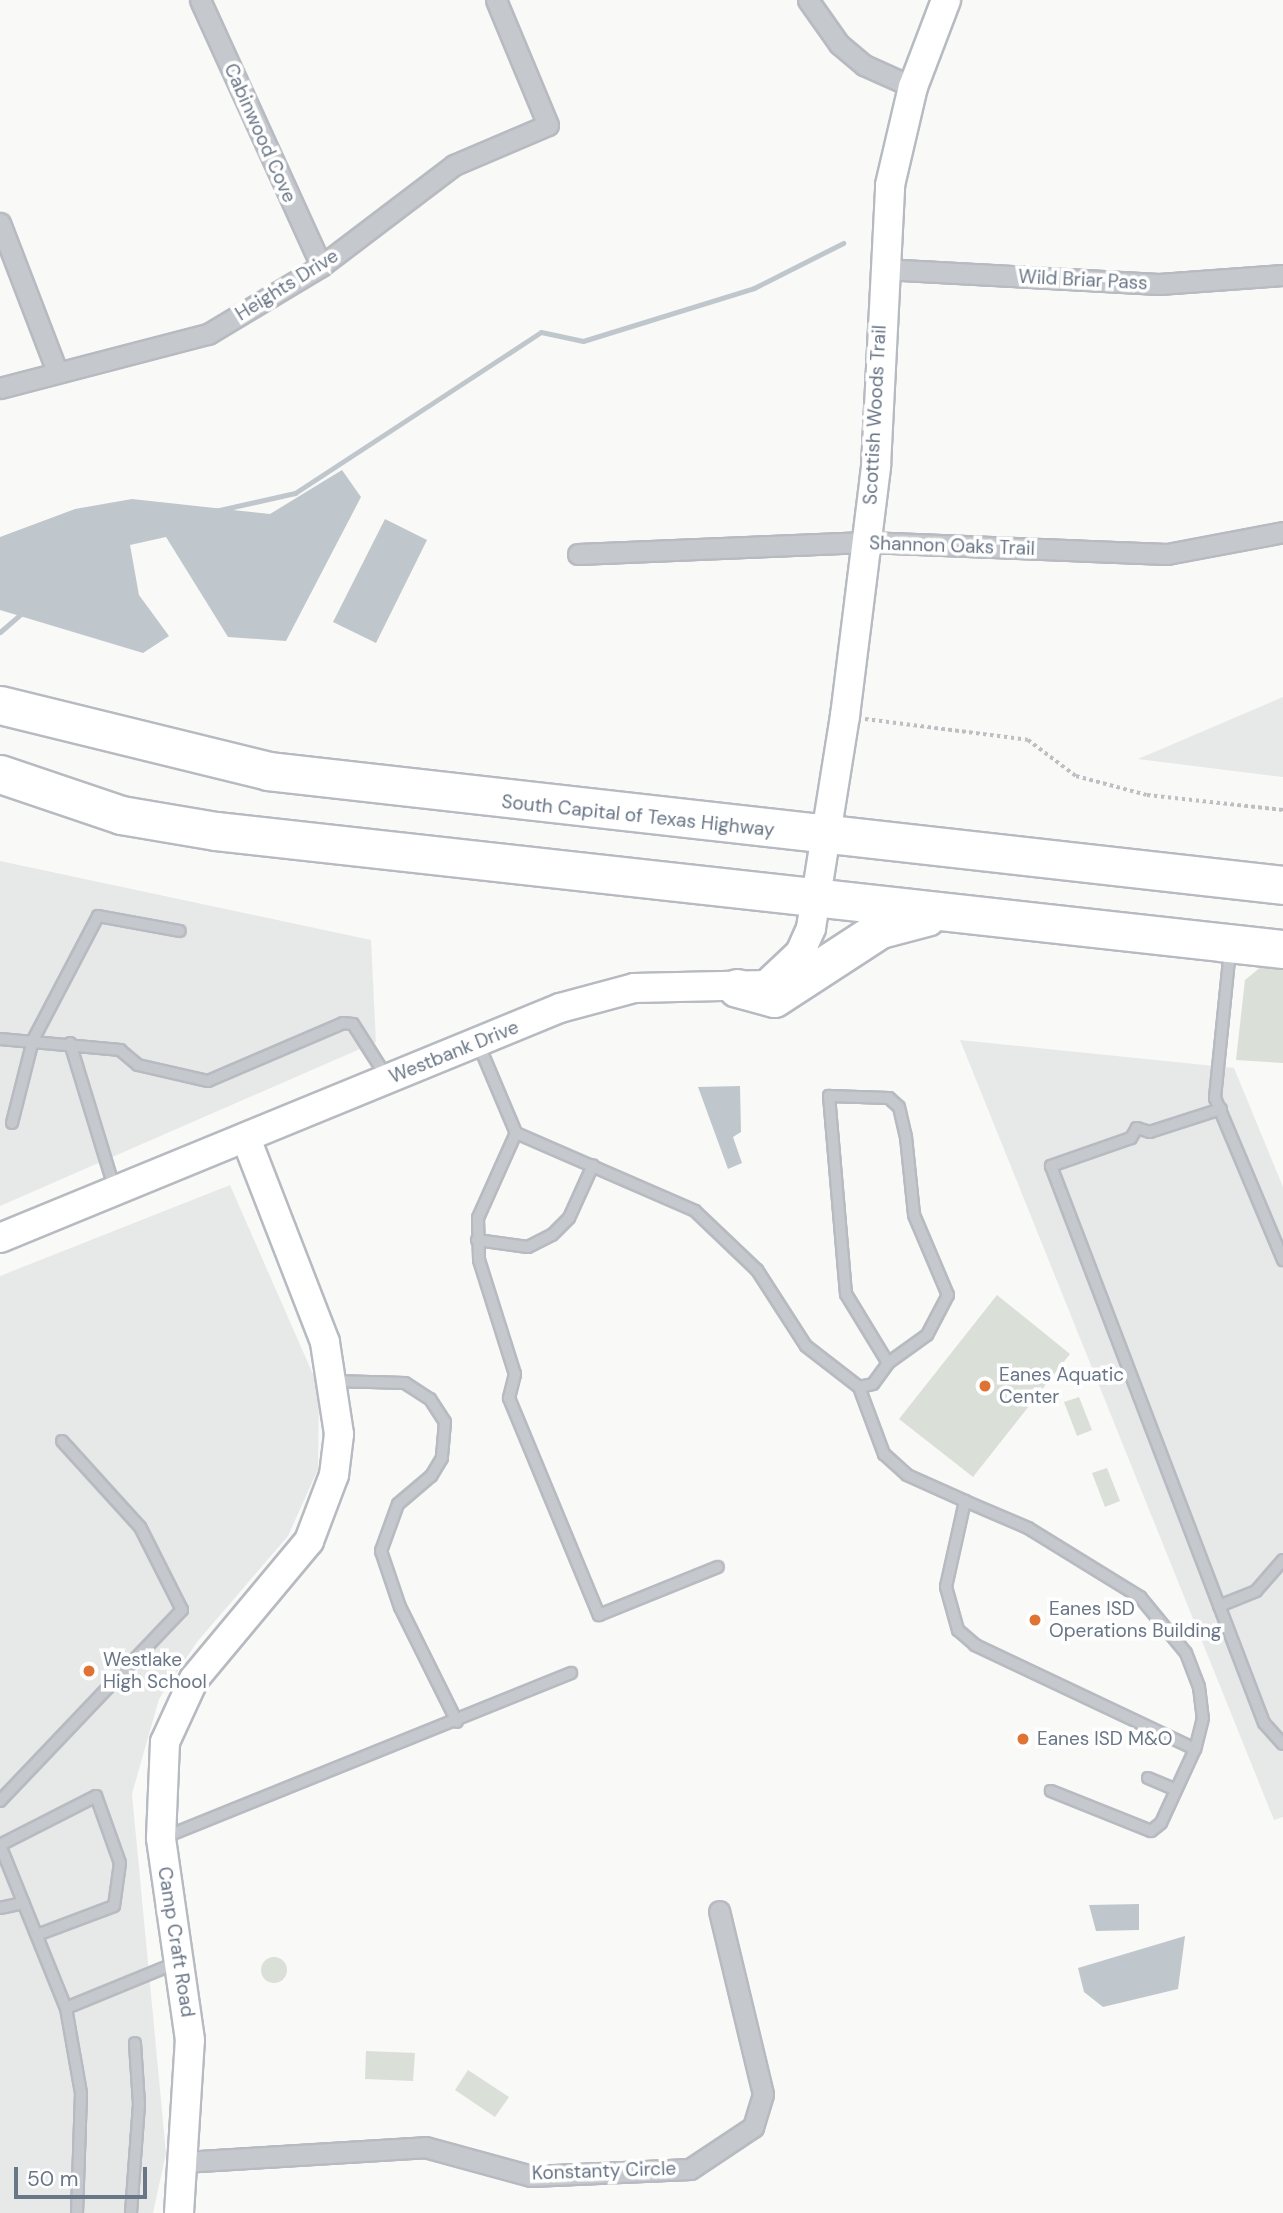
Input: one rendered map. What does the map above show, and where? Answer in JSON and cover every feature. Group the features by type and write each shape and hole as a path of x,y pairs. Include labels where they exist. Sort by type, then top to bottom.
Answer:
{"highway":[{"name":"South Capital of Texas Highway","path":"0,705 268,771 1283,886"},
{"path":"0,774 121,815 216,831 1283,949"},
{"path":"737,988 774,998 880,929 946,912"}],"street":[{"name":"Cabinwood Cove","path":"200,0 321,266"},
{"name":"Heights Drive","path":"0,388 56,369 208,334 321,266 454,165 548,125 496,0"},
{"path":"808,0 839,44 864,65 912,87"},
{"name":"Scottish Woods Trail","path":"826,836 845,716 876,466 883,269 890,185 912,87 946,0"},
{"path":"0,223 56,369"},
{"name":"Wild Briar Pass","path":"883,269 1159,284 1283,275"},
{"name":"Shannon Oaks Trail","path":"578,554 866,542 1167,554 1283,532"},
{"name":"Westbank Drive","path":"1,1235 246,1138 561,1008 634,988 737,988 766,985 784,972 811,928 826,836"},
{"name":"Camp Craft Road","path":"178,2213 190,2040 182,1961 161,1838 160,1766 176,1710 194,1679 292,1567 323,1513 338,1434 334,1381 313,1304 246,1138"},
{"name":"Konstanty Circle","path":"183,2162 425,2147 531,2176 690,2169 753,2127 763,2094 719,1911"}],"lane":[{"path":"12,1123 33,1040 98,916 180,932"},
{"path":"1231,943 1215,1098 1283,1260"},
{"path":"0,1039 120,1050 138,1065 208,1082 353,1024 388,1079"},
{"path":"478,1042 516,1133 695,1211 757,1270 806,1346 859,1387 884,1454 907,1475 965,1501 1108,1574 1166,1623 1199,1687 1203,1717 1195,1749 1176,1790 1151,1831 1051,1791"},
{"path":"70,1044 115,1191"},
{"path":"859,1387 873,1384 888,1363 927,1335 948,1295 914,1215 899,1107 873,1093 829,1096 846,1293 888,1363"},
{"path":"1221,1109 1150,1132 1137,1128 1130,1138 1051,1166 1264,1723 1283,1744"},
{"path":"516,1133 484,1196 477,1240 515,1374 509,1398 599,1615 718,1567"},
{"path":"477,1240 528,1247 552,1235 569,1218 593,1165"},
{"path":"334,1381 405,1383 430,1399 445,1422 442,1458 431,1476 398,1504 381,1551 400,1607 457,1722"},
{"path":"0,1801 182,1610 140,1527 62,1441"},
{"path":"965,1501 946,1587 958,1630 975,1645 1195,1749"},
{"path":"1219,1606 1256,1591 1283,1560"},
{"path":"161,1838 457,1722 570,1673"},
{"path":"1149,1778 1176,1790"},
{"path":"37,1935 114,1906 120,1863 96,1796 0,1845 65,2008 81,2093 77,2213"},
{"path":"0,1908 23,1903"},
{"path":"65,2008 182,1961"},
{"path":"131,2213 139,2105 135,2043"}],"path":[{"path":"845,716 1028,740 1076,776 1147,795 1283,810"}],"shaded area":[{"path":"342,470 361,497 286,641 228,637 166,537 130,545 139,595 169,636 143,653 0,610 0,537 75,509 132,499 270,514"},
{"path":"385,519 427,540 376,643 333,622"},
{"path":"1283,697 1283,777 1138,759"},
{"path":"0,861 371,940 376,1042 0,1206"},
{"path":"1262,966 1283,968 1283,1063 1236,1060 1245,980"},
{"path":"960,1040 1234,1068 1283,1187 1283,1817 1274,1820"},
{"path":"740,1086 741,1132 733,1137 742,1163 728,1169 698,1087"},
{"name":"Westlake High School","path":"230,1185 319,1388 318,1469 288,1536 197,1642 159,1699 132,1794 166,2153 153,2213 0,2213 0,1276"},
{"name":"Eanes Aquatic Center","path":"997,1295 1070,1354 973,1477 899,1419"},
{"path":"1079,1397 1092,1430 1077,1436 1064,1402"},
{"path":"1107,1468 1120,1501 1105,1507 1092,1473"},
{"path":"1139,1904 1139,1930 1096,1931 1089,1905"},
{"path":"1185,1936 1178,1989 1103,2007 1084,1992 1078,1968"},
{"path":"274,1957 283,1961 287,1970 283,1979 274,1983 265,1979 261,1970 265,1961"},
{"path":"366,2051 415,2053 413,2081 365,2079"},
{"path":"468,2070 509,2097 495,2117 455,2090"}],"waterway":[{"path":"215,511 295,493 541,332 583,341 754,288 843,243"},
{"path":"0,632 23,612"}],"place":[{"name":"Eanes Aquatic Center","path":"985,1386"},
{"name":"Eanes ISD Operations Building","path":"1035,1620"},
{"name":"Westlake High School","path":"89,1671"},
{"name":"Eanes ISD M&O","path":"1023,1739"}]}
